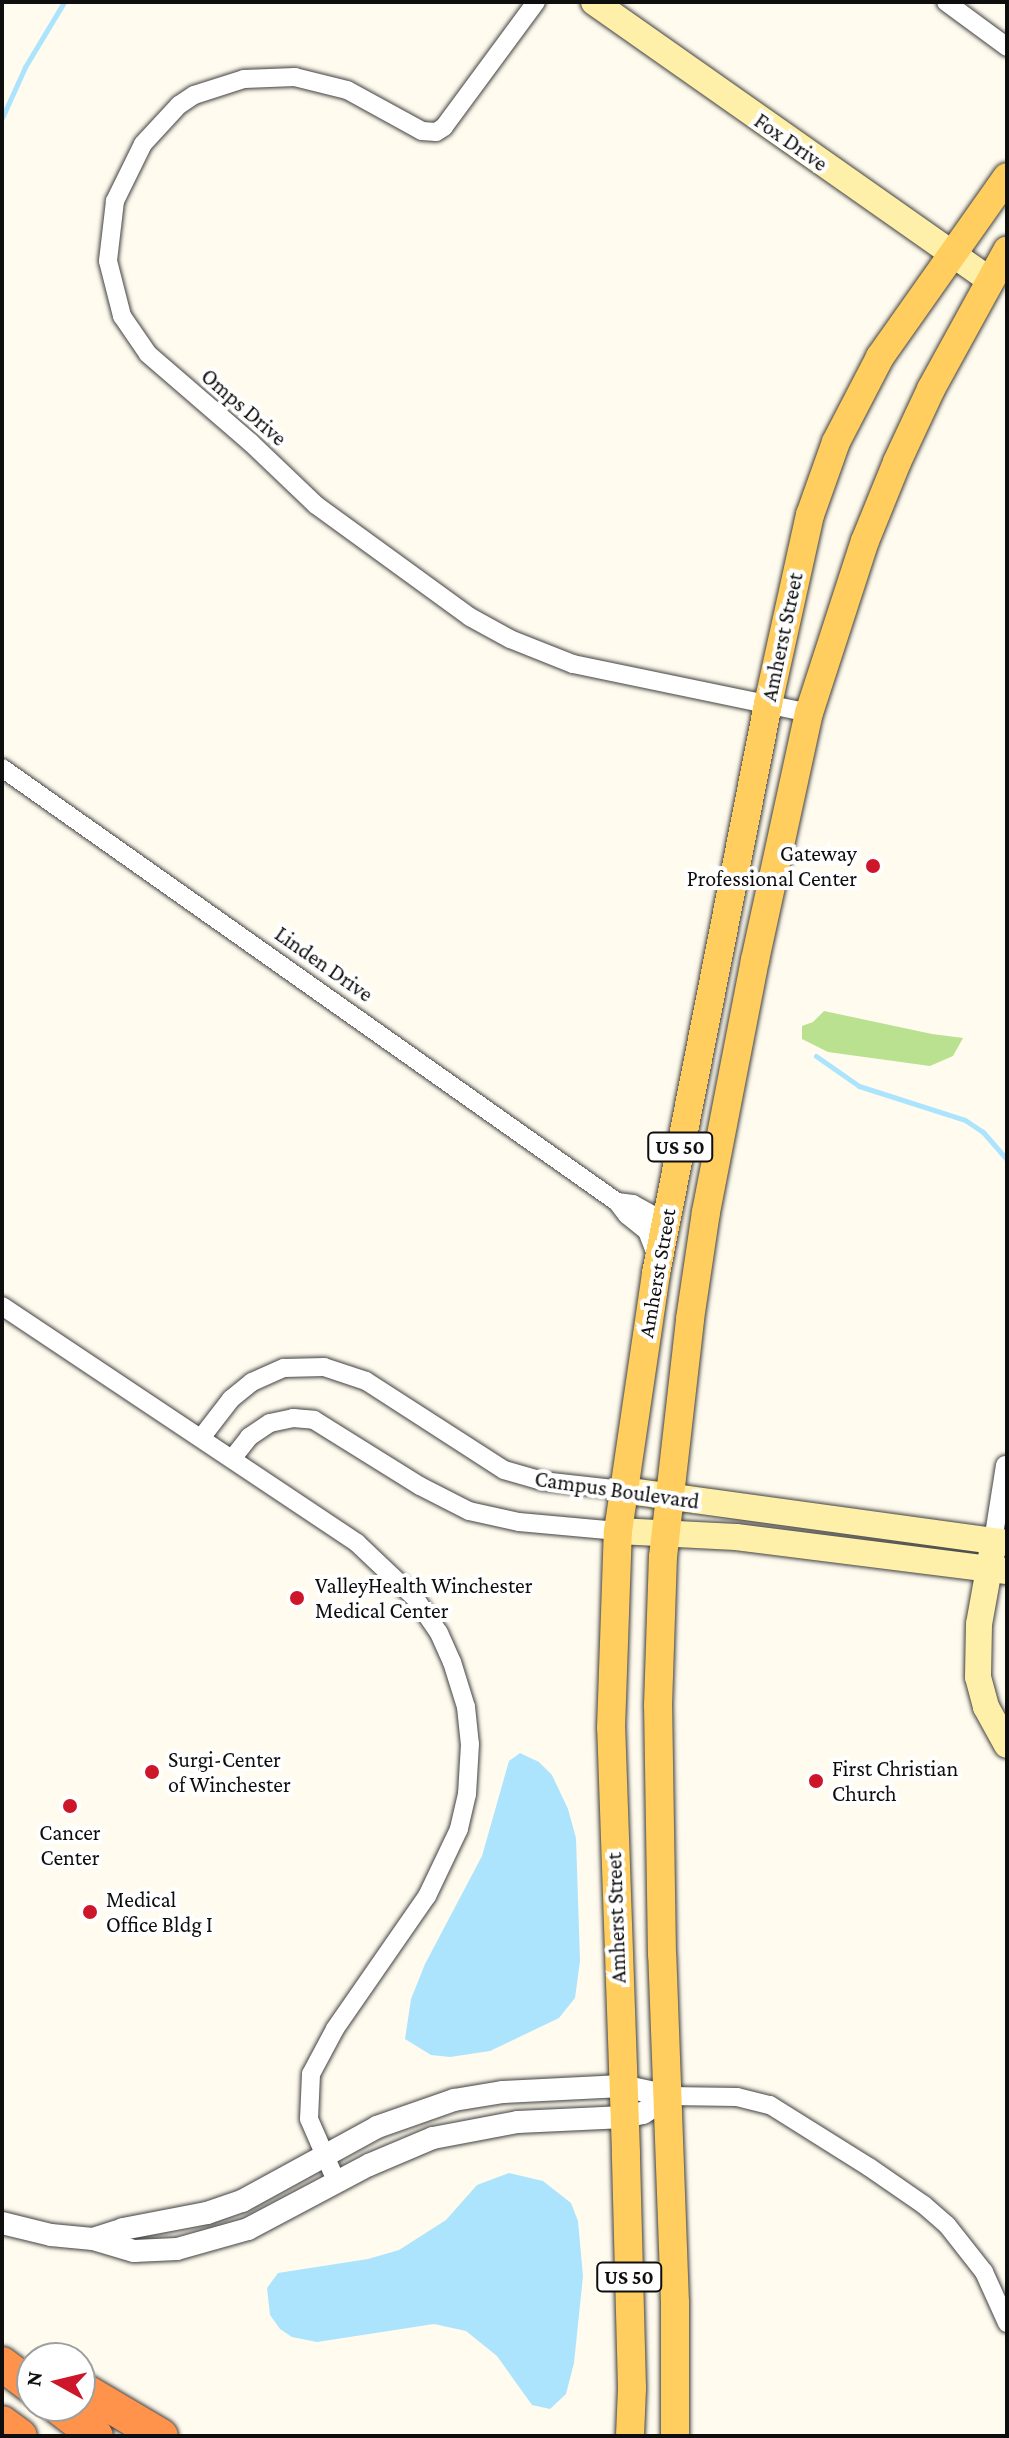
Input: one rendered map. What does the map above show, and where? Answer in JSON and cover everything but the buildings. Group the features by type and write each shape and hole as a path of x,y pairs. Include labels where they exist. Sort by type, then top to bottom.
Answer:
{"highway":[{"path":"96,2397 161,2436"},
{"path":"78,2422 96,2436"},
{"path":"2,2423 20,2436"}],"main road":[{"name":"Fox Drive","path":"594,2 989,280"},
{"name":"Amherst Street","path":"630,2436 632,2388 611,1728 622,1490 658,1260 803,537 836,442 880,357 1007,177"},
{"name":"Amherst Street","path":"675,2436 675,2303 658,1779 666,1532 702,1240 755,960 809,713 865,541 897,462 931,389 1007,251"},
{"path":"675,1173 680,1212 702,1240"},
{"path":"665,1222 686,1250 690,1319"},
{"name":"Campus Boulevard","path":"622,1490 1000,1542"},
{"name":"Campus Boulevard","path":"618,1531 736,1537 998,1570"},
{"path":"1000,1542 998,1570 979,1624 978,1677 986,1707 1007,1745"}],"street":[{"name":"Omps Drive","path":"536,2 444,127 436,132 422,131 347,90 295,77 244,79 194,95 179,105 143,144 126,172 110,221 109,270 122,316 133,336 158,364 250,442 316,505 470,617 510,639 573,664 809,713"},
{"path":"946,2 1007,47"},
{"name":"Linden Drive","path":"2,768 617,1202 647,1231 658,1260"},
{"name":"Linden Drive","path":"617,1202 633,1204 665,1222"},
{"path":"2,1306 357,1543 399,1580 439,1633 466,1707 470,1763 467,1794 447,1861 427,1896 335,2029 311,2074 309,2119 323,2157 337,2183"},
{"name":"Campus Boulevard","path":"201,1438 231,1399 252,1382 284,1368 324,1367 366,1381 504,1470 542,1481 622,1490"},
{"name":"Campus Boulevard","path":"232,1459 249,1437 270,1423 293,1418 314,1420 420,1486 469,1511 519,1522 618,1531"},
{"path":"1000,1542 1005,1465"},
{"path":"93,2239 123,2229 207,2213 242,2201 377,2127 454,2100 503,2092 622,2086 669,2096 737,2097 770,2105 924,2205 969,2250 994,2290 1007,2323"},
{"path":"2,2223 51,2235 93,2239 122,2249 151,2252 214,2241 278,2216 409,2147 472,2128 624,2117 643,2113 669,2096"}],"green space":[{"path":"824,1011 963,1038 953,1056 930,1066 828,1052 802,1039 802,1026 813,1022"}],"water":[{"path":"520,1753 539,1762 552,1775 568,1809 576,1838 580,1961 575,1998 559,2018 490,2051 450,2057 431,2055 405,2039 411,1999 425,1964 482,1856 509,1761"},
{"path":"509,2173 543,2181 571,2203 578,2221 583,2276 574,2363 566,2394 550,2409 532,2405 497,2356 466,2331 434,2324 317,2342 292,2337 280,2329 270,2315 267,2288 278,2273 368,2259 399,2250 446,2220 477,2185"}],"waterway":[{"path":"2,118 25,67 64,2"},
{"path":"816,1056 859,1086 965,1120 983,1132 1007,1160"}],"place":[{"name":"Gateway Professional Center","path":"873,866"},
{"name":"ValleyHealth Winchester Medical Center","path":"297,1598"},
{"name":"Surgi-Center of Winchester","path":"152,1772"},
{"name":"First Christian Church","path":"816,1781"},
{"name":"Cancer Center","path":"70,1806"},
{"name":"Medical Office Bldg I","path":"90,1912"}]}
